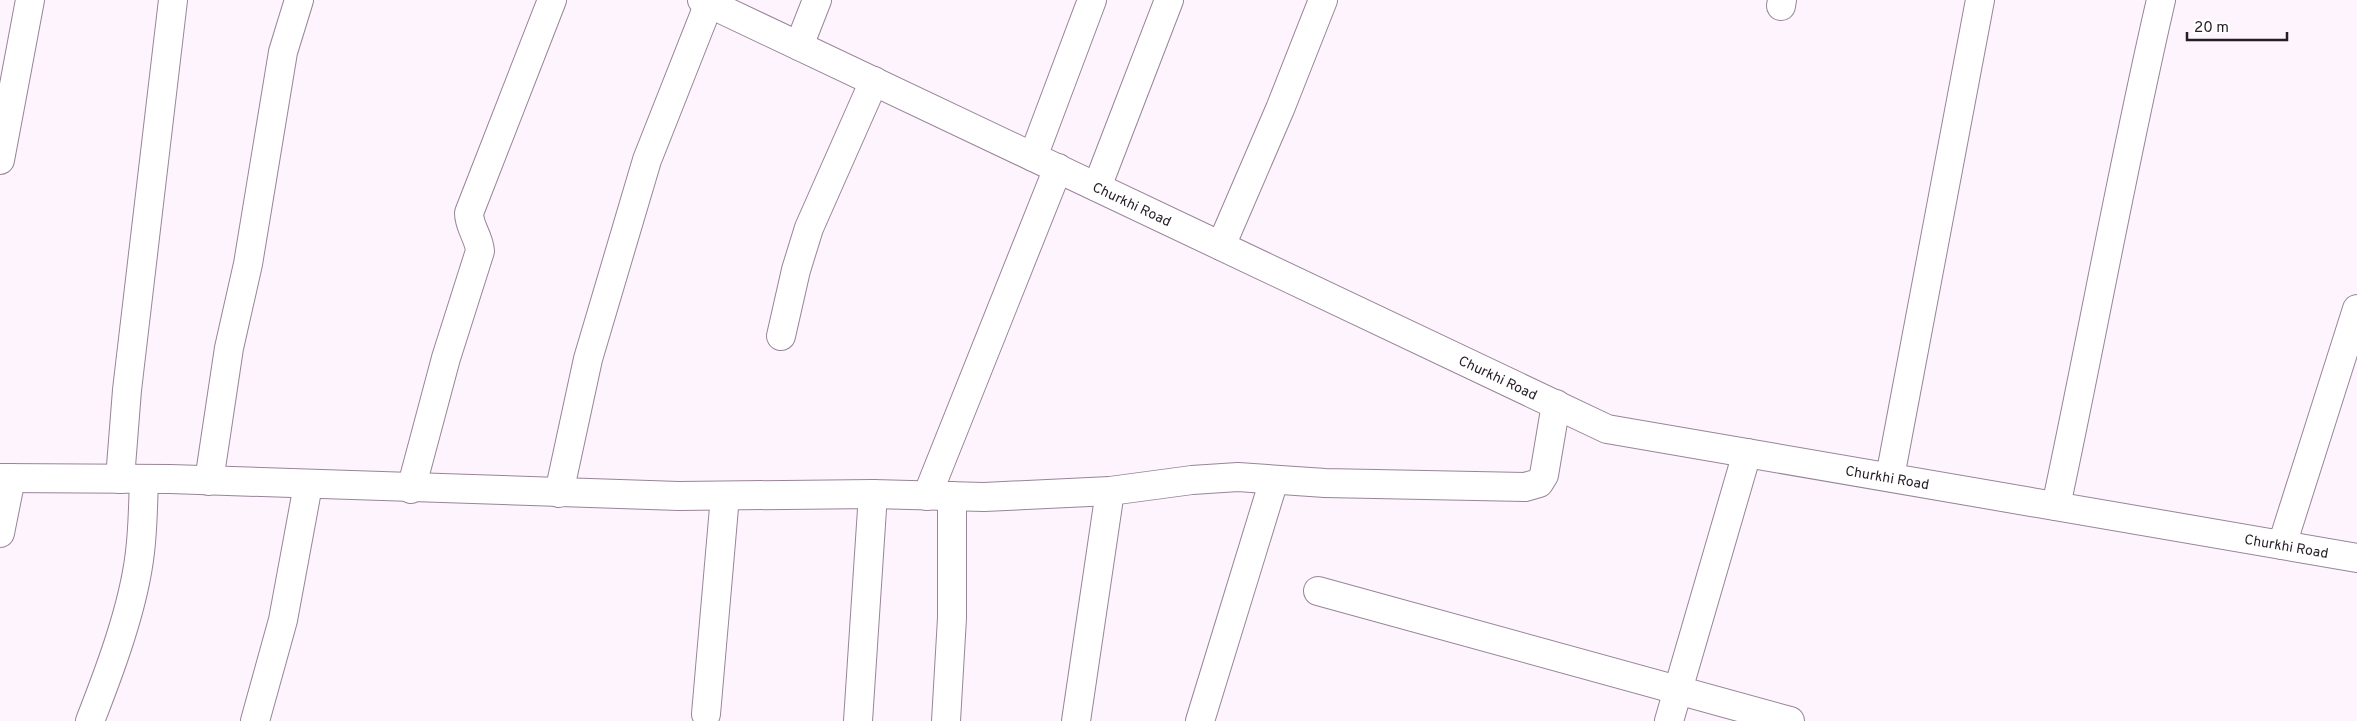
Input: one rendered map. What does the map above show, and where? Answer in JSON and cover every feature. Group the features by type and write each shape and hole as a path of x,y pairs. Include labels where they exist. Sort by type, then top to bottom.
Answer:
{"street":[{"path":"0,160 30,0"},
{"path":"90,721 102,690 132,595 140,553 132,479 127,390 173,0"},
{"path":"209,481 229,348 249,255 283,52 299,0"},
{"path":"411,489 446,358 480,251 479,242 469,222 469,213 552,0"},
{"path":"799,46 817,0"},
{"path":"1033,156 1092,0"},
{"path":"1097,187 1169,0"},
{"path":"1221,246 1280,109 1323,0"},
{"path":"1890,477 1980,0"},
{"path":"2056,506 2087,362 2136,107 2161,0"},
{"path":"559,493 588,359 645,169 705,2"},
{"name":"Churkhi Road","path":"705,2 1607,428 2357,558"},
{"path":"781,336 796,270 809,228 874,81"},
{"path":"946,721 952,618 939,496 1058,168"},
{"path":"2282,545 2357,309"},
{"path":"0,533 5,478 132,479 411,489 725,496 873,494 984,497 1110,491 1238,477 1325,483 1525,487 1539,483 1544,475 1556,404"},
{"path":"1669,721 1747,453"},
{"path":"1200,721 1274,480"},
{"path":"255,721 282,620 308,485"},
{"path":"1076,721 1110,491"},
{"path":"858,721 873,494"},
{"path":"706,714 725,496"},
{"path":"1318,591 1790,721"}]}
